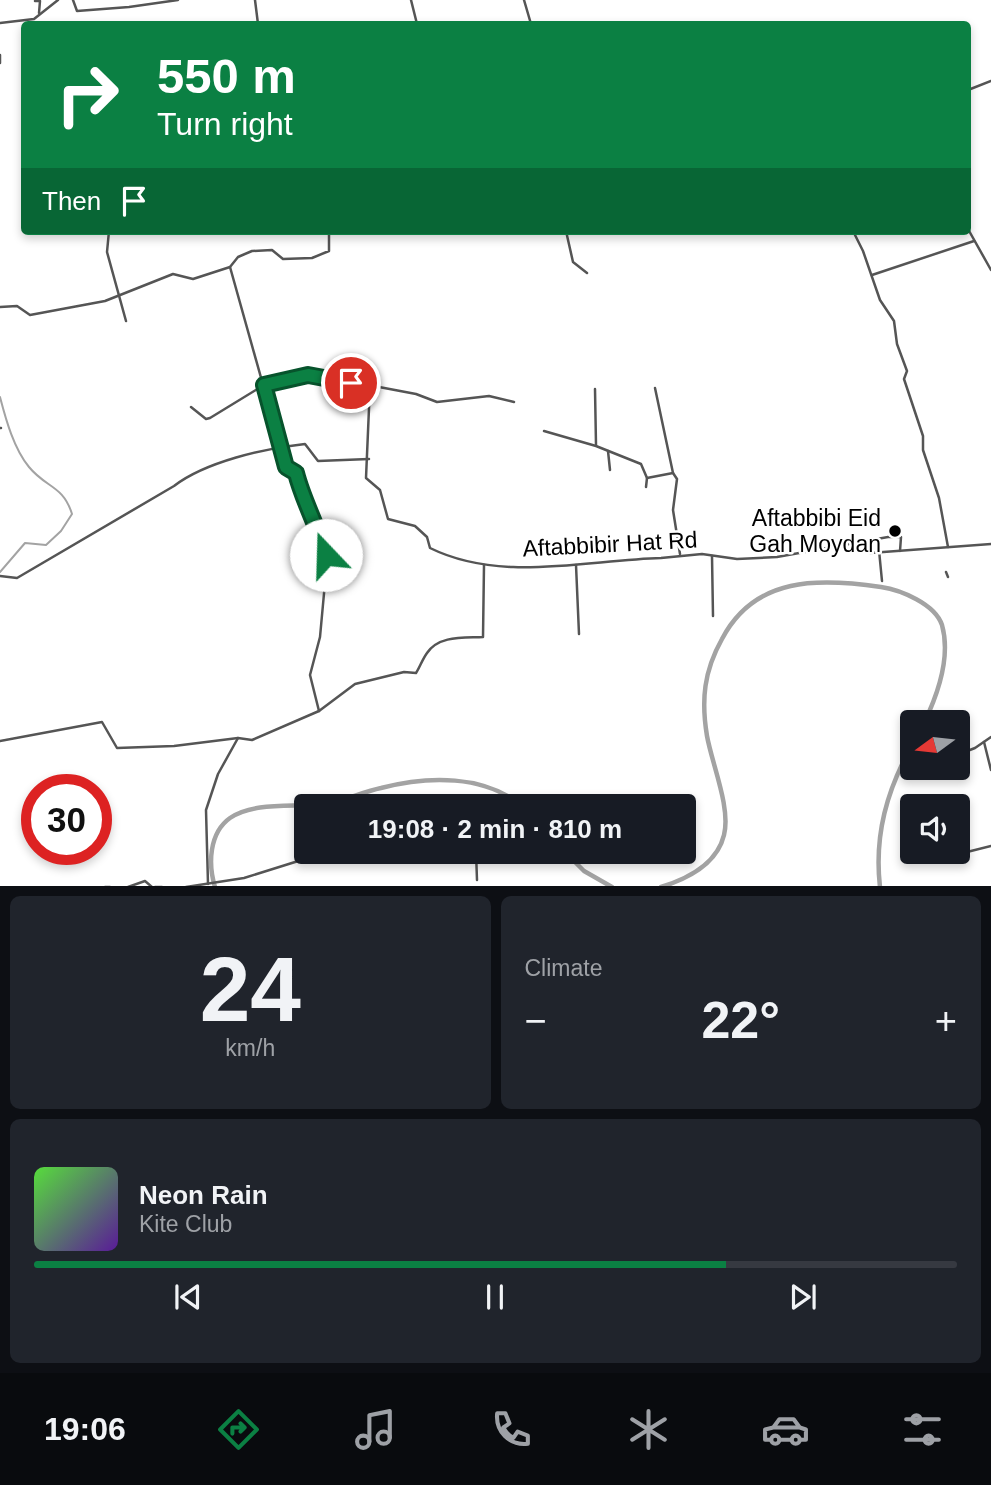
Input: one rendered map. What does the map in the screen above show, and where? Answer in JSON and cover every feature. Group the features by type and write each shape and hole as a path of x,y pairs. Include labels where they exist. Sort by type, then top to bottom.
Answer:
{"street":[{"path":"34,1 41,0 39,15"},
{"path":"27,21 58,0"},
{"path":"72,0 76,11 178,0"},
{"path":"255,0 258,21"},
{"path":"411,0 416,21"},
{"path":"524,0 530,21"},
{"path":"0,23 21,21"},
{"path":"0,55 0,63"},
{"path":"971,89 991,81"},
{"path":"109,235 107,251 126,321"},
{"path":"0,307 17,306 30,315 120,295 173,274 193,279 230,267 244,253 261,249 272,250 283,258 322,256 329,251 329,235"},
{"path":"567,235 573,262 587,273"},
{"path":"855,235 880,300 894,321 897,344 907,371 904,379 923,436 923,450 939,498 948,547"},
{"path":"971,235 991,270"},
{"path":"872,275 974,241"},
{"path":"230,267 287,469 296,472 302,496 311,508 327,561 320,637 310,678 319,711"},
{"path":"191,407 206,419 211,418 264,385 308,375 416,394 437,402 489,396 514,402"},
{"path":"0,576 17,578 174,486 182,478 207,468 282,446 305,444 317,461 369,459 370,385"},
{"path":"655,388 673,472 676,474 677,491 673,495 673,510 680,554"},
{"path":"596,389 596,446"},
{"path":"544,431 596,446 641,464 647,478 646,486"},
{"path":"608,451 610,470"},
{"name":"Aftabbibir Hat Rd","path":"369,459 365,466 366,478 379,489 388,519 415,526 427,537 430,548 463,561 484,565 576,565 680,554 737,559 777,557 877,538"},
{"path":"647,478 673,472"},
{"path":"882,581 877,538 901,537 900,551"},
{"path":"870,553 991,544"},
{"path":"712,555 713,616"},
{"path":"0,741 102,722 117,748 174,746 261,737 319,711 355,684 374,678 418,672 428,652 436,644 450,638 483,637 484,565"},
{"path":"576,565 579,634"},
{"path":"946,572 948,577"},
{"path":"970,750 991,737"},
{"path":"209,884 206,810 218,774 238,738"},
{"path":"984,742 991,770"},
{"path":"970,851 991,846"},
{"path":"194,886 220,883 294,862"},
{"path":"476,864 477,880"},
{"path":"131,886 145,881 152,886"}],"waterway":[{"path":"0,397 19,452 35,474 64,497 72,514 61,531 46,545 25,543 0,572"},
{"path":"664,886 700,869 715,854 724,835 725,812 709,747 704,698 711,663 722,639 736,618 752,603 770,592 791,586 835,582 889,589 925,605 938,617 942,625 945,650 942,675 930,710"},
{"path":"880,886 879,849 884,813 900,769"},
{"path":"361,794 399,784 436,780 474,783 504,794"},
{"path":"215,886 211,869 212,850 223,824 251,809 294,806"},
{"path":"577,864 610,886"}],"place":[{"name":"Aftabbibi Eid Gah Moydan","path":"895,531"}],"route":[{"path":"326,555 311,508 302,496 296,473 286,467 264,385 302,375 351,383"}]}
